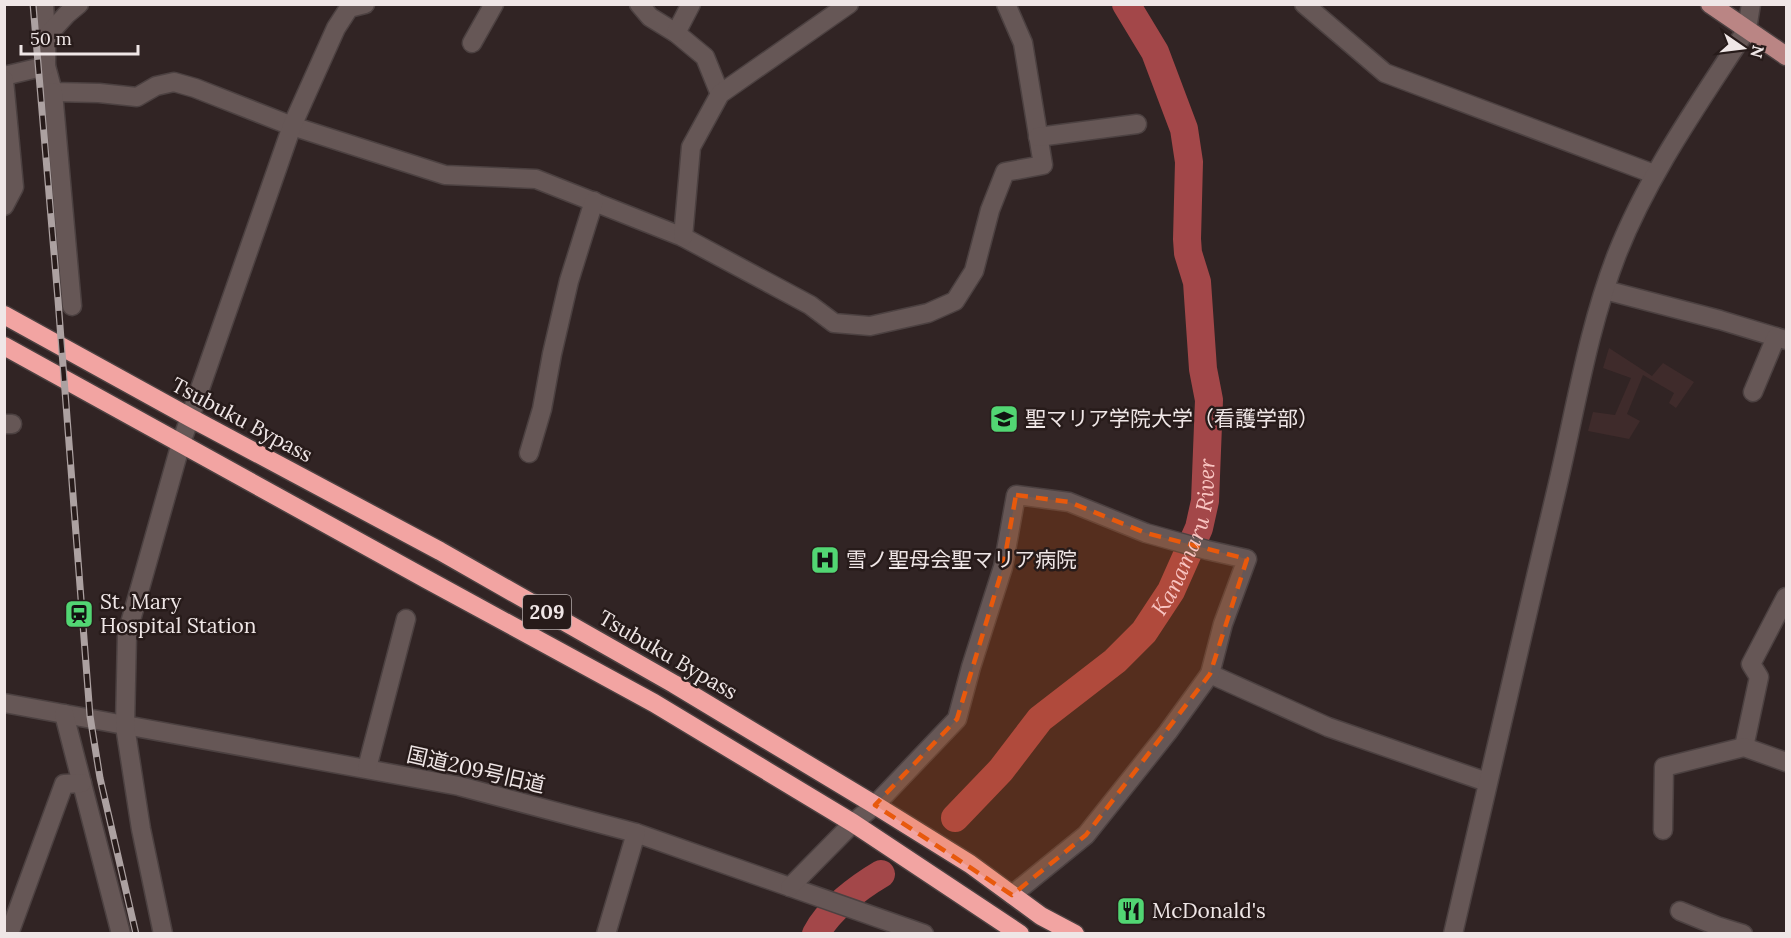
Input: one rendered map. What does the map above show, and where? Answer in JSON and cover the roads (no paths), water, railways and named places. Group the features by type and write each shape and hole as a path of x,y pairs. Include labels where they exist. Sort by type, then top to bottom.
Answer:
{"highway":[{"name":"Tsubuku Bypass","path":"4,315 440,551 674,684 970,864 1041,916 1075,933"},
{"name":"209","path":"4,346 654,703 853,823 1020,933"}],"main road":[{"path":"1710,4 1786,56"}],"street":[{"path":"44,4 46,66 53,92 72,306"},
{"path":"46,37 79,4"},
{"path":"163,933 141,829 125,726 127,634 181,443 292,126 336,28 349,8 365,4"},
{"path":"472,43 494,4"},
{"path":"639,4 650,17 676,33 705,57 720,94"},
{"path":"676,33 691,4"},
{"path":"683,237 691,147 720,94 849,4"},
{"path":"53,92 137,96 174,82 292,126 445,175 536,179 683,237 810,305 834,323 870,326 928,313 955,301 974,271 990,210 1005,172 1043,165 1023,43 1006,4"},
{"path":"1304,4 1385,73 1654,174"},
{"path":"1453,933 1561,473 1590,336 1617,255 1654,174 1747,29 1751,4"},
{"path":"4,76 46,66"},
{"path":"4,80 14,186 4,206"},
{"path":"1038,137 1137,124"},
{"path":"529,453 542,409 569,280 594,201"},
{"path":"1605,290 1781,338 1753,392"},
{"path":"790,887 853,823 875,805 957,719 971,667 1004,567 1016,495 1070,502 1146,533 1247,559 1223,624 1210,674 1168,732 1086,835 1012,895"},
{"path":"1744,747 1759,677 1750,664 1786,597"},
{"path":"368,768 406,619"},
{"path":"1210,674 1328,728 1487,782"},
{"name":"国道209号旧道","path":"4,703 459,786 636,833 924,933"},
{"path":"64,714 121,933"},
{"path":"1663,830 1664,767 1744,747 1786,762"},
{"path":"9,933 64,784 82,783"},
{"path":"606,933 636,833"},
{"path":"1680,911 1717,926 1743,933"}],"waterway":[{"name":"Kanamaru River","path":"955,818 1001,770 1040,719 1115,661 1144,632 1171,591 1199,528 1205,501 1209,400 1203,369 1197,282 1188,253 1189,162 1184,129 1155,52 1126,4"},
{"name":"Kanamaru River","path":"816,934 836,908 863,885 881,874"}],"railway":[{"path":"33,4 90,716 100,778 136,934"}],"place":[{"name":"聖マリア学院大学（看護学部）","path":"1004,419"},
{"name":"雪ノ聖母会聖マリア病院","path":"825,560"},
{"name":"St. Mary Hospital Station","path":"79,614"},
{"name":"McDonald's","path":"1131,911"}]}
